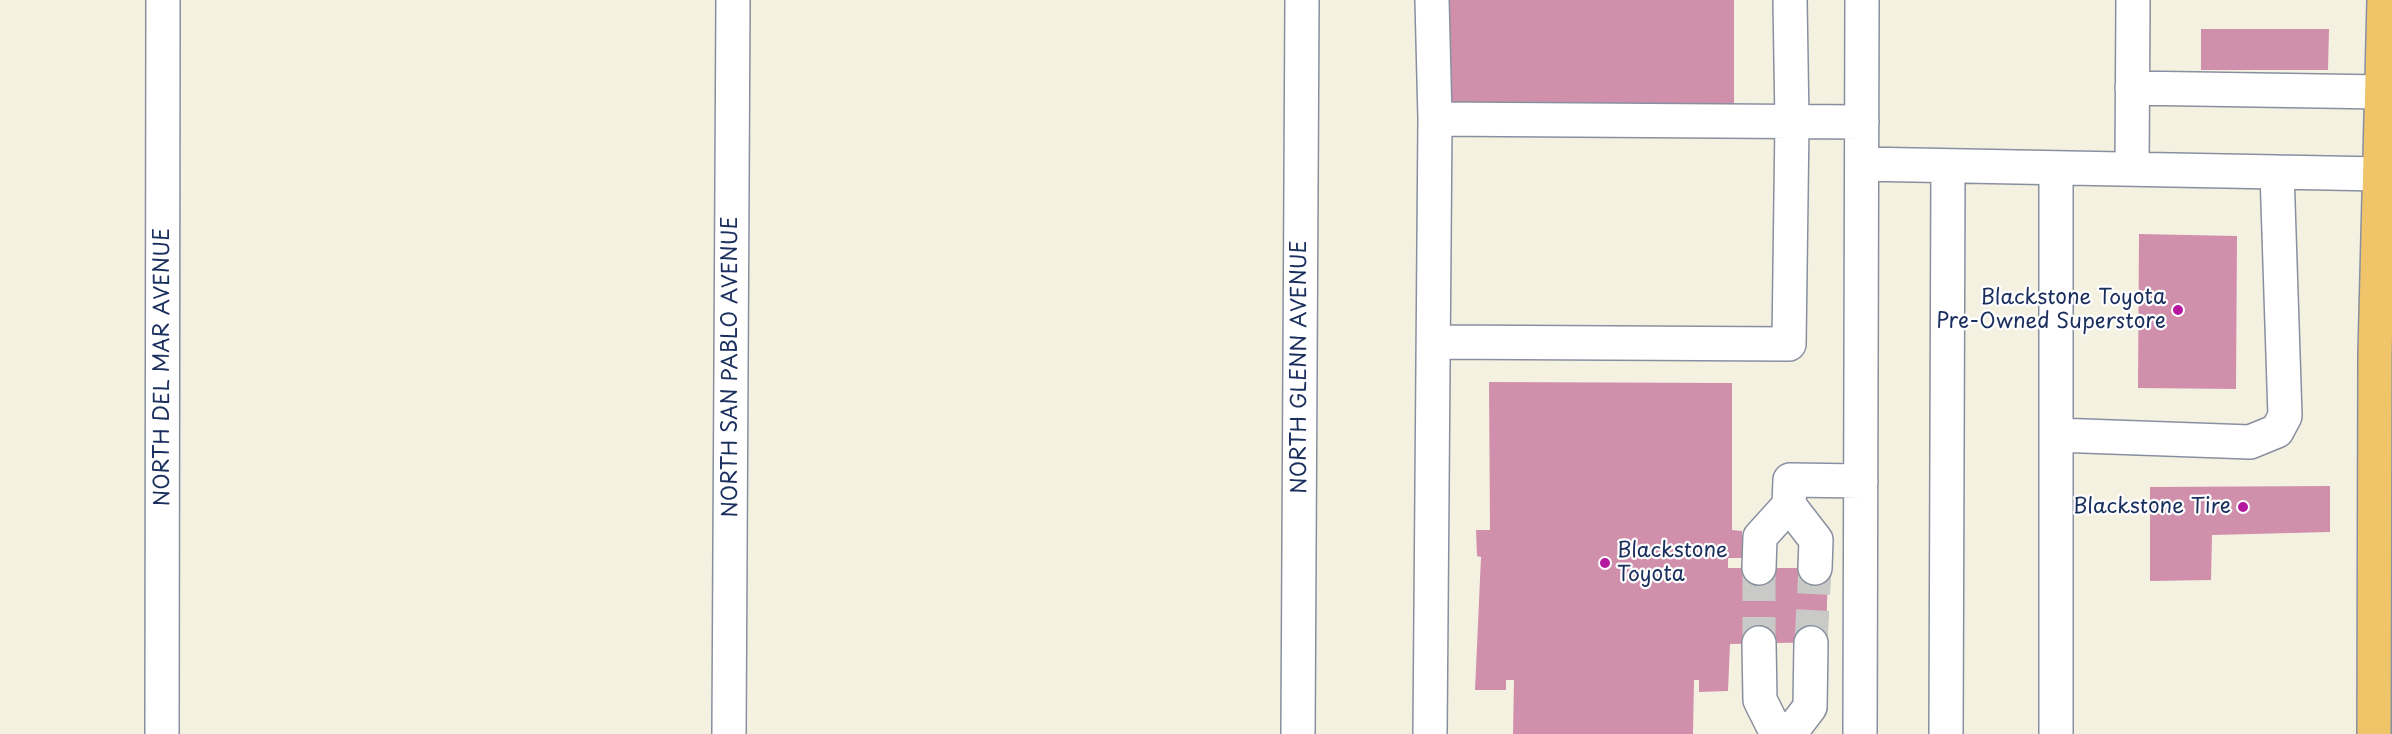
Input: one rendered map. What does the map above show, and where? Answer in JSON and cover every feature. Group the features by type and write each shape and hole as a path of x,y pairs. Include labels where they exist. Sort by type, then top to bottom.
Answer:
{"main road":[{"path":"2374,734 2379,174 2384,0"}],"street":[{"name":"NORTH DEL MAR AVENUE","path":"162,734 163,0"},
{"name":"NORTH SAN PABLO AVENUE","path":"729,734 733,0"},
{"name":"NORTH GLENN AVENUE","path":"1298,734 1302,0"},
{"path":"1430,734 1435,119 1432,0"},
{"path":"1434,342 1789,344 1792,122 1790,0"},
{"path":"1860,734 1862,0"},
{"path":"2132,169 2133,0"},
{"path":"2132,88 2382,92"},
{"path":"1435,119 1862,122"},
{"path":"1862,164 2379,174"},
{"path":"1946,734 1948,166"},
{"path":"2056,168 2056,734"},
{"path":"2056,435 2250,442 2277,431 2286,416 2277,172"},
{"path":"1759,568 1760,537 1790,493 1861,481"},
{"path":"1790,493 1816,540 1815,568"},
{"path":"1759,643 1760,700 1772,724 1792,733 1810,707 1811,643"}],"building":[{"path":"1450,0 1734,0 1734,105 1449,106"},
{"path":"2201,29 2329,29 2328,70 2201,70"},
{"path":"2139,234 2237,236 2236,389 2138,388"},
{"name":"Blackstone Toyota","path":"1489,382 1732,383 1732,530 1742,531 1742,558 1728,558 1728,568 1828,568 1826,642 1730,644 1728,691 1699,692 1699,680 1694,680 1693,734 1513,734 1514,680 1506,680 1506,690 1475,690 1481,557 1477,556 1476,530 1490,530"},
{"path":"2330,486 2330,532 2212,535 2211,580 2150,581 2150,487"}],"tunnel":[{"path":"1759,568 1759,643"},
{"path":"1811,643 1815,568"}],"place":[{"name":"Blackstone Toyota Pre-Owned Superstore","path":"2178,310"},
{"name":"Blackstone Tire","path":"2243,507"},
{"name":"Blackstone Toyota","path":"1605,563"}]}
